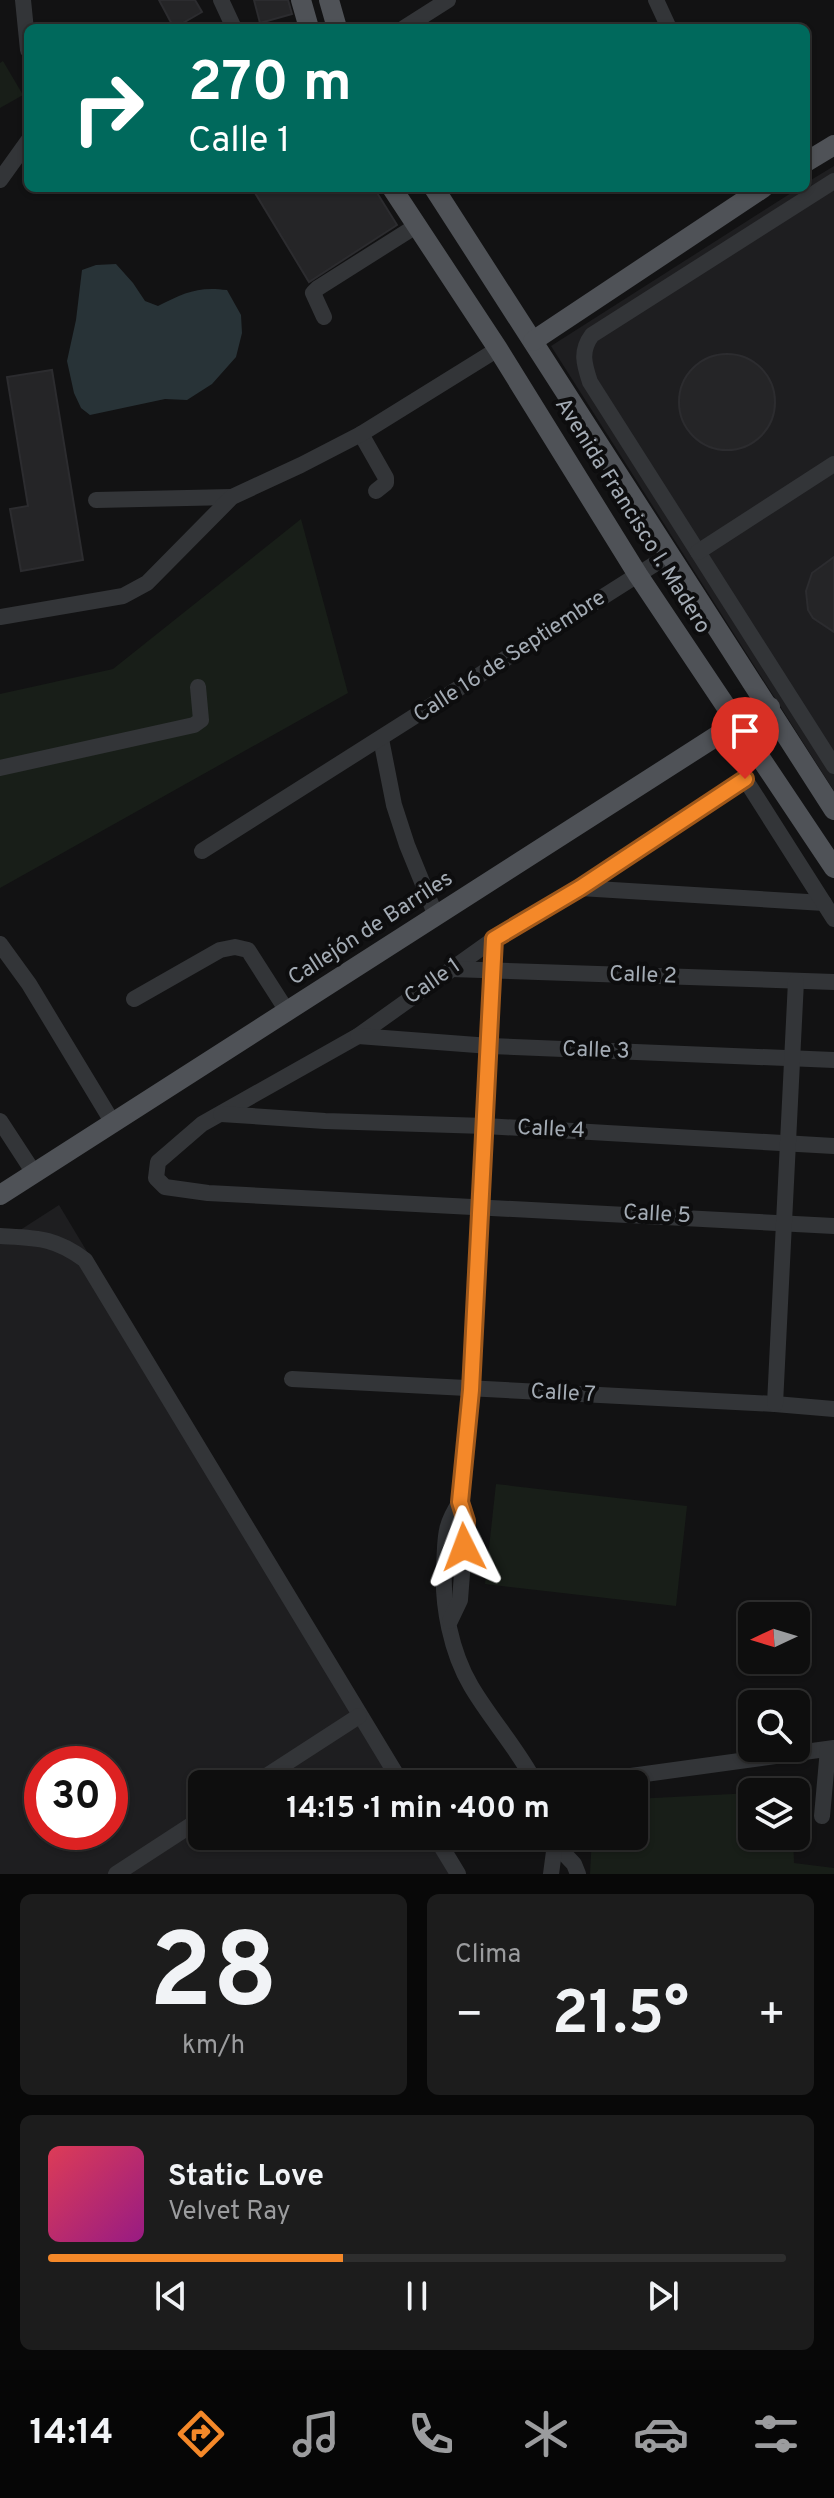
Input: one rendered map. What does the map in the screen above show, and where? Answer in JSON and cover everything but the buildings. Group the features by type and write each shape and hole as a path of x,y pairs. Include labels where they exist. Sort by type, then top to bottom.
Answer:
{"main road":[{"path":"301,0 308,24"},
{"path":"329,0 336,24"},
{"path":"810,160 834,145"},
{"name":"Avenida Francisco I. Madero","path":"395,192 498,349 638,575 834,868"},
{"name":"Avenida Francisco I. Madero","path":"437,192 834,810"},
{"path":"533,341 750,192"},
{"name":"Callejón de Barriles","path":"0,1195 737,723 770,707"}],"street":[{"path":"221,0 232,24"},
{"path":"410,24 448,0"},
{"path":"656,0 667,24"},
{"path":"27,1 27,24"},
{"path":"0,180 24,147"},
{"path":"834,181 592,335 583,354 590,382 834,766"},
{"path":"324,317 313,293 318,288 416,226"},
{"path":"0,617 123,596 135,590 147,583 232,497 361,434 498,349"},
{"path":"361,434 386,478 386,483 376,491"},
{"path":"698,552 834,464"},
{"path":"96,500 232,497"},
{"name":"Calle 16 de Septiembre","path":"202,851 669,555"},
{"path":"0,768 194,725 201,720 198,687"},
{"path":"381,739 394,805 436,916"},
{"name":"Calle 1","path":"156,1178 158,1162 202,1124 358,1036 494,939 580,888 745,779 834,919"},
{"path":"580,888 824,903"},
{"path":"494,939 471,1390 460,1502 466,1521 460,1600 450,1621 458,1659 472,1687 529,1770"},
{"path":"0,944 29,984 113,1123"},
{"path":"134,999 220,950 235,947 248,950 287,1011"},
{"name":"Calle 2","path":"452,969 834,982"},
{"path":"775,1404 796,981"},
{"name":"Calle 3","path":"358,1036 490,1046 834,1060"},
{"name":"Calle 4","path":"219,1114 834,1146"},
{"path":"0,1121 34,1173"},
{"name":"Calle 5","path":"156,1178 165,1187 208,1193 834,1226"},
{"path":"0,1236 35,1238 66,1245 85,1260 393,1770"},
{"name":"Calle 7","path":"292,1379 834,1409"},
{"path":"276,1770 359,1716"},
{"path":"648,1774 831,1748 822,1816"},
{"path":"116,1874 188,1827"},
{"path":"443,1850 458,1874"},
{"path":"551,1874 553,1850"},
{"path":"562,1850 578,1874"}],"shaded area":[{"path":"3,61 23,95 0,108 0,63"},
{"path":"834,166 834,791 551,346 793,192 810,192 810,181"},
{"path":"116,264 145,301 158,306 191,292 227,290 241,315 242,333 236,357 212,384 187,400 165,399 90,415 81,408 74,393 67,361 82,270 96,265"},
{"path":"301,519 348,693 0,888 0,694 113,669"},
{"path":"59,1205 399,1770 188,1770 188,1850 446,1850 461,1874 0,1874 0,1243"},
{"path":"496,1484 687,1506 676,1606 485,1584"},
{"path":"738,1794 738,1850 794,1850 794,1863 834,1868 834,1874 590,1874 591,1850 648,1850 648,1798"}],"route":[{"path":"464,1547 466,1521 460,1502 471,1390 494,939 580,888 745,779"}]}
